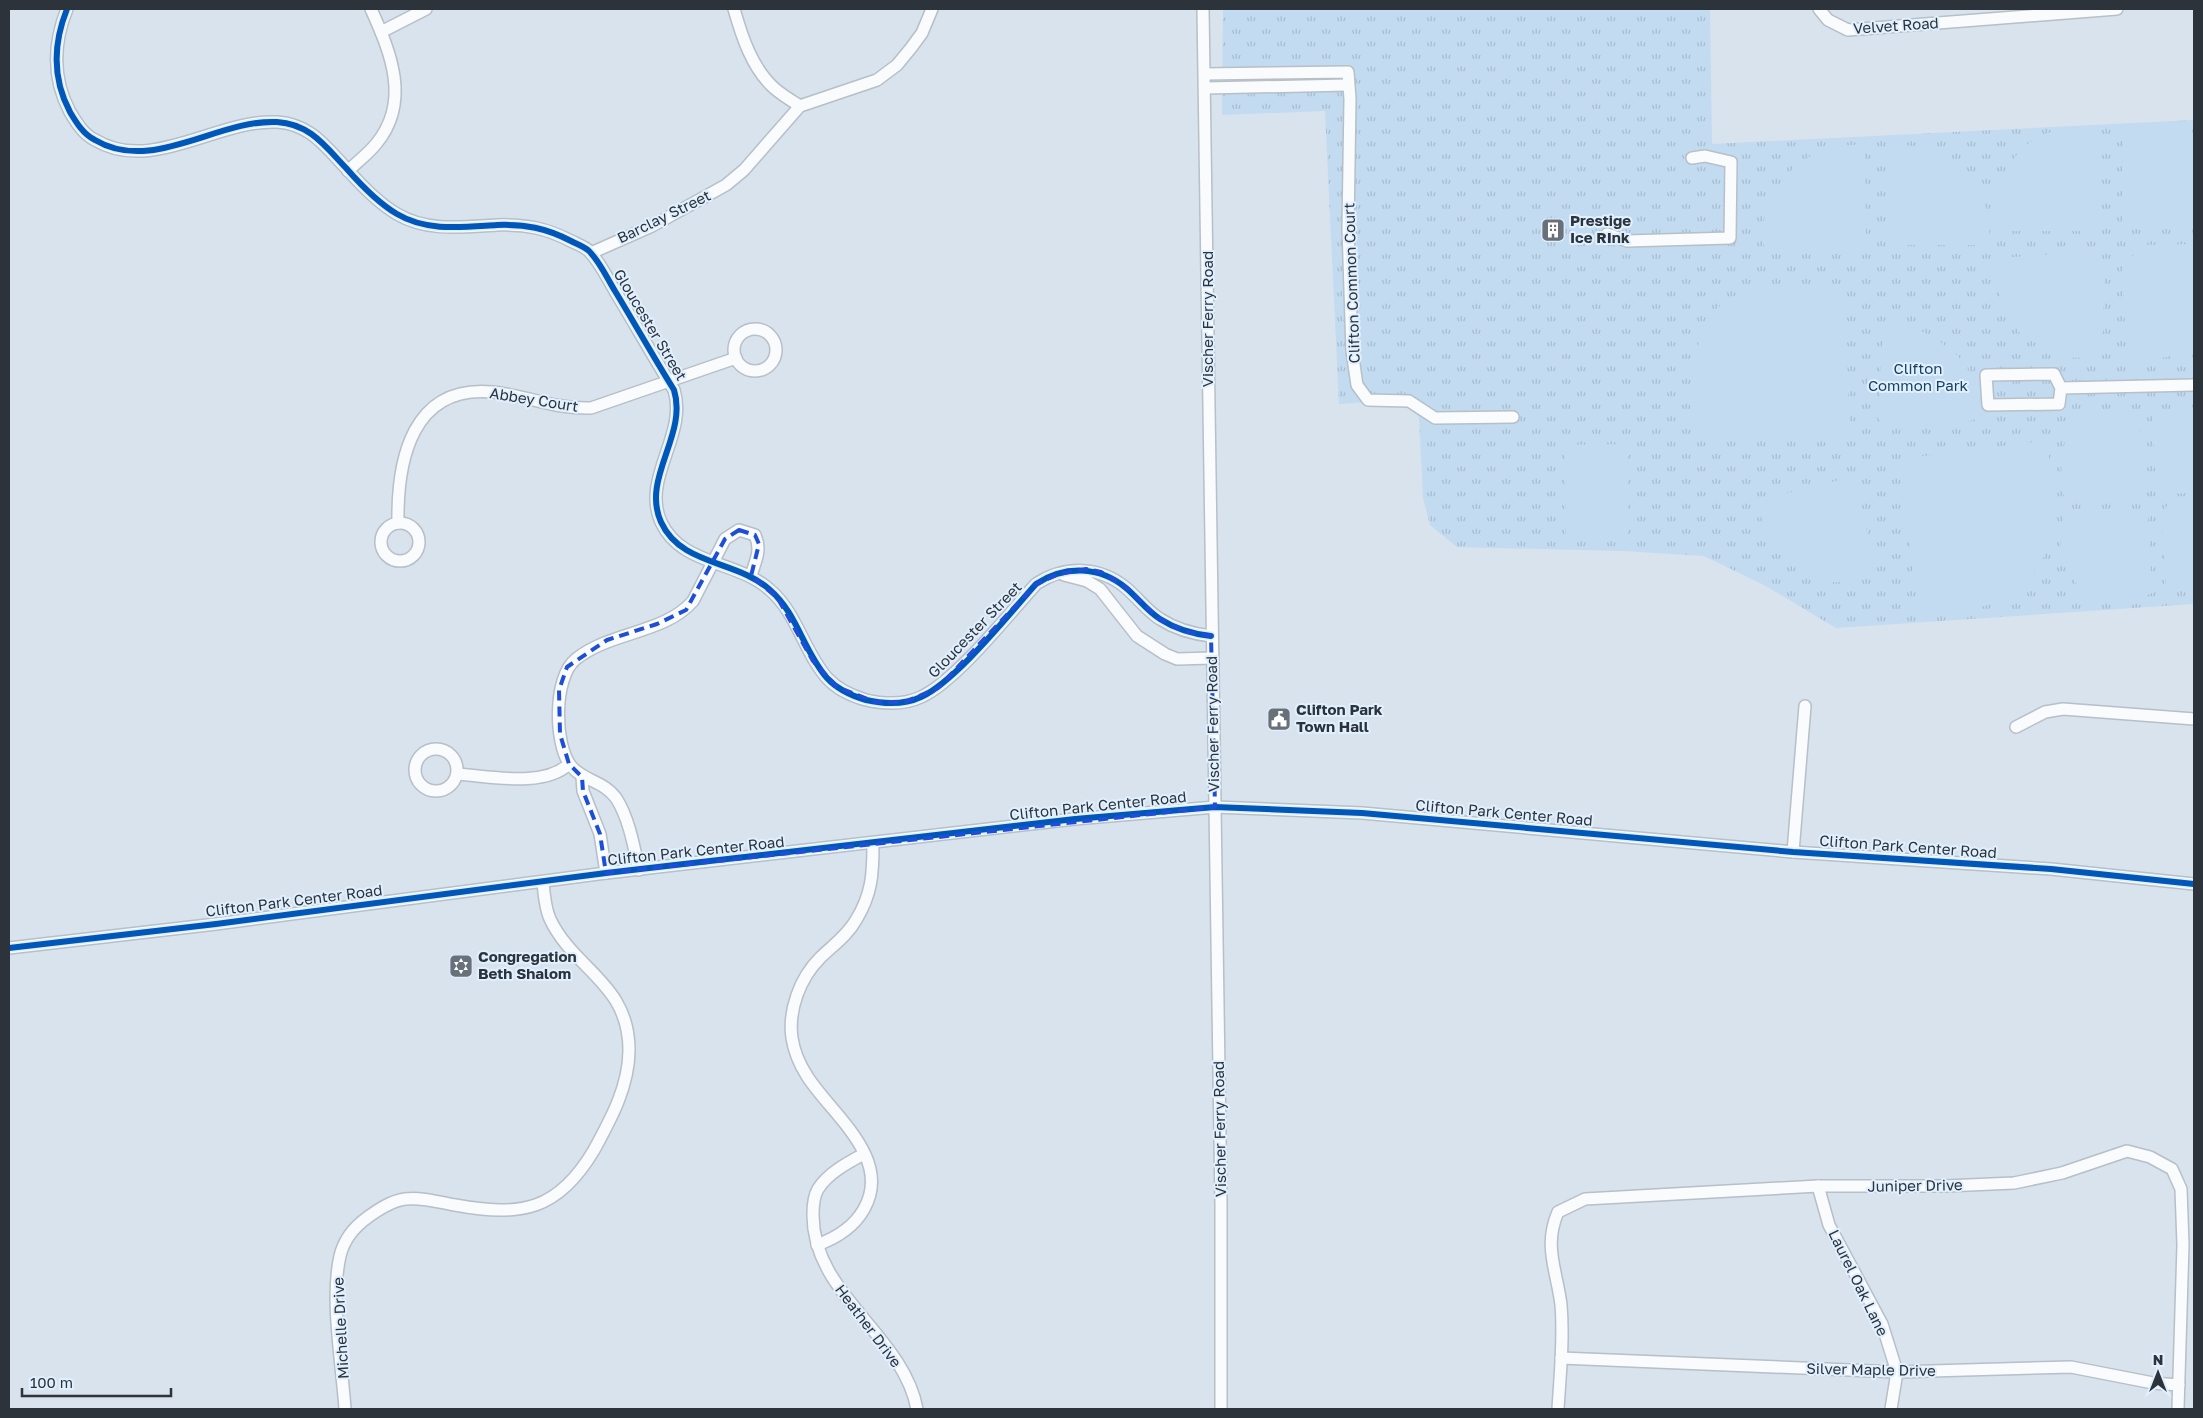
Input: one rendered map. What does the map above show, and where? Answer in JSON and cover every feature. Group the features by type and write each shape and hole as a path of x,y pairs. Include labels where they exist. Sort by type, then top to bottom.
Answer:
{"street":[{"name":"Gloucester Street","path":"68,9 58,40 56,73 62,96 76,124 92,139 110,148 133,152 157,149 242,126 279,122 298,125 310,131 321,140 378,199 405,218 435,228 516,224 538,226 552,231 591,253 669,382 678,401 675,430 658,482 658,510 661,521 678,545 712,562 750,576 770,589 794,622 813,661 837,688 860,698 891,704 921,697 938,688 1036,584 1060,574 1086,570 1101,572 1127,588 1145,607 1170,625 1187,632 1212,636"},
{"path":"348,170 376,145 388,127 394,112 396,86 391,60 370,9"},
{"path":"381,32 426,9"},
{"path":"734,9 740,32 760,71 774,88 800,106 878,80 897,65 912,48 922,33 932,9"},
{"name":"Vischer Ferry Road","path":"1204,9 1221,1194 1221,1409"},
{"name":"Velvet Road","path":"1819,9 1828,20 1848,30 1986,14 2116,9"},
{"name":"Clifton Common Court","path":"1205,74 1348,72 1350,162 1348,228 1352,351 1357,385 1368,400 1409,401 1435,418 1513,417"},
{"path":"1206,88 1348,85"},
{"name":"Barclay Street","path":"591,253 652,226 726,185 744,170 800,106"},
{"path":"1607,234 1627,241 1730,238 1731,162 1705,156 1692,158"},
{"name":"Abbey Court","path":"398,523 398,490 403,459 412,437 424,417 436,404 454,396 475,392 519,397 568,409 591,408 736,358"},
{"path":"2054,374 2061,388 2059,404 1988,405 1986,375 2054,374"},
{"path":"2061,388 2194,385"},
{"path":"639,870 633,845 617,800 598,781 582,777 569,764 560,734 558,718 559,690 567,668 584,652 607,640 657,624 686,610 694,601 725,539 739,530 756,535 759,544 759,552 750,576"},
{"path":"1060,574 1087,581 1100,589 1137,636 1165,654 1177,659 1212,658"},
{"path":"1793,852 1805,706"},
{"path":"2016,727 2045,712 2063,709 2194,719"},
{"path":"457,774 527,778 549,777 557,774 569,764"},
{"path":"582,777 584,792 600,834 606,873"},
{"name":"Clifton Park Center Road","path":"9,948 216,924 606,873 873,844 1075,819 1215,807 1372,814 1793,852 2051,869 2194,884"},
{"path":"817,1245 846,1230 860,1217 869,1200 872,1186 871,1172 849,1126 807,1076 794,1050 792,1018 797,995 806,976 818,960 842,938 855,922 863,906 871,888 873,844"},
{"name":"Michelle Drive","path":"345,1409 337,1307 337,1272 343,1245 354,1227 381,1208 405,1199 421,1199 481,1210 507,1211 543,1203 574,1180 611,1119 628,1071 629,1048 623,1014 618,1000 561,937 550,919 543,882"},
{"name":"Juniper Drive","path":"1558,1409 1561,1306 1551,1255 1551,1231 1558,1212 1585,1198 1818,1186 1946,1186 2014,1183 2062,1172 2127,1151 2150,1157 2172,1169 2182,1189 2189,1245 2178,1409"},
{"name":"Heather Drive","path":"864,1154 847,1163 818,1188 813,1203 813,1226 817,1245 829,1274 898,1364 917,1409"},
{"name":"Laurel Oak Lane","path":"1818,1186 1829,1225 1882,1324 1897,1372 1892,1409"},
{"name":"Silver Maple Drive","path":"1560,1358 1897,1372 2072,1367 2153,1383 2179,1385"}],"highlighted area":[{"path":"739,530 755,535 759,544 751,576 777,597 813,661 837,687 875,702 905,702 938,688 1036,584 1059,574 1086,569 1101,572 1127,588 1158,618 1187,632 1211,636 1215,807 606,873 600,834 583,791 582,777 569,764 560,734 559,690 567,667 607,640 657,624 686,610 725,539"}],"green space":[{"name":"Clifton Common Park","path":"1223,9 1710,9 1712,144 2194,120 2194,604 1836,628 1764,585 1704,556 1623,551 1457,547 1430,525 1423,498 1419,417 1400,400 1339,404 1325,111 1222,115"},
{"path":"2063,127 2097,130 2101,218 2091,231 1997,231 1995,207 1997,195 2000,183 2011,162 2032,141"},
{"path":"2166,127 2183,132 2194,142 2194,229 2131,229 2122,220 2123,128"},
{"path":"1865,144 1866,239 1853,248 1764,246 1764,220 1771,196 1795,166 1824,147"},
{"path":"1886,144 1930,150 1954,161 1965,170 1974,182 1988,213 1989,245 1899,245 1891,239"},
{"path":"2194,244 2194,344 2178,353 2162,358 2127,359 2122,267 2143,245"},
{"path":"2091,252 2105,268 2102,357 2065,358 2021,335 2003,308 1996,283 1997,258"},
{"path":"1768,290 1844,290 1850,429 1842,436 1695,440 1690,406 1691,386 1693,365 1705,327 1715,311 1732,297"},
{"path":"1883,327 1910,328 1923,332 1935,338 1958,356 1967,367 1979,394 1981,418 1969,421 1888,428 1878,419"},
{"path":"2167,410 2194,413 2194,493 2164,494 2156,488 2152,412"},
{"path":"2111,411 2139,412 2143,487 2135,496 2065,501 2061,469 2065,442 2071,431 2080,421 2093,415"},
{"path":"2041,441 2052,464 2057,488 2057,513 2053,536 2043,558 2029,577 2010,593 1987,605 1971,610 1953,612 1919,612 1899,470 1909,458"},
{"path":"1627,444 1628,537 1566,539 1565,445"},
{"path":"1843,479 1857,486 1877,577 1848,582 1831,582 1817,579 1804,573 1792,564 1773,541 1760,514 1756,501"},
{"path":"2168,505 2194,505 2194,588 2166,586 2161,513"},
{"path":"2138,510 2148,516 2152,593 2133,601 2107,603 2091,600 2080,589 2063,564 2060,550 2064,514"}],"cycle path":[{"path":"67,9 59,35 56,61 57,74 70,112 83,131 95,140 117,149 139,151 185,143 231,128 254,123 277,122 289,124 299,127 316,138 376,199 390,210 409,220 420,224 446,227 526,226 553,233 589,251 597,260 674,390 677,407 675,423 657,489 656,506 661,522 670,536 682,547 696,555 757,580 770,590 779,599 794,621 819,668 835,686 845,692 866,700 887,703 901,703 921,697 935,689 966,662 1036,584 1047,578 1070,571 1094,572 1105,575 1126,588 1155,616 1166,623 1185,631 1211,636"},
{"path":"9,948 216,924 606,873 1075,819 1215,807 1362,813 1793,852 2051,869 2194,884"}],"place":[{"name":"Prestige Ice RInk","path":"1553,230"},
{"name":"Clifton Park Town Hall","path":"1279,719"},
{"name":"Congregation Beth Shalom","path":"461,966"}]}
